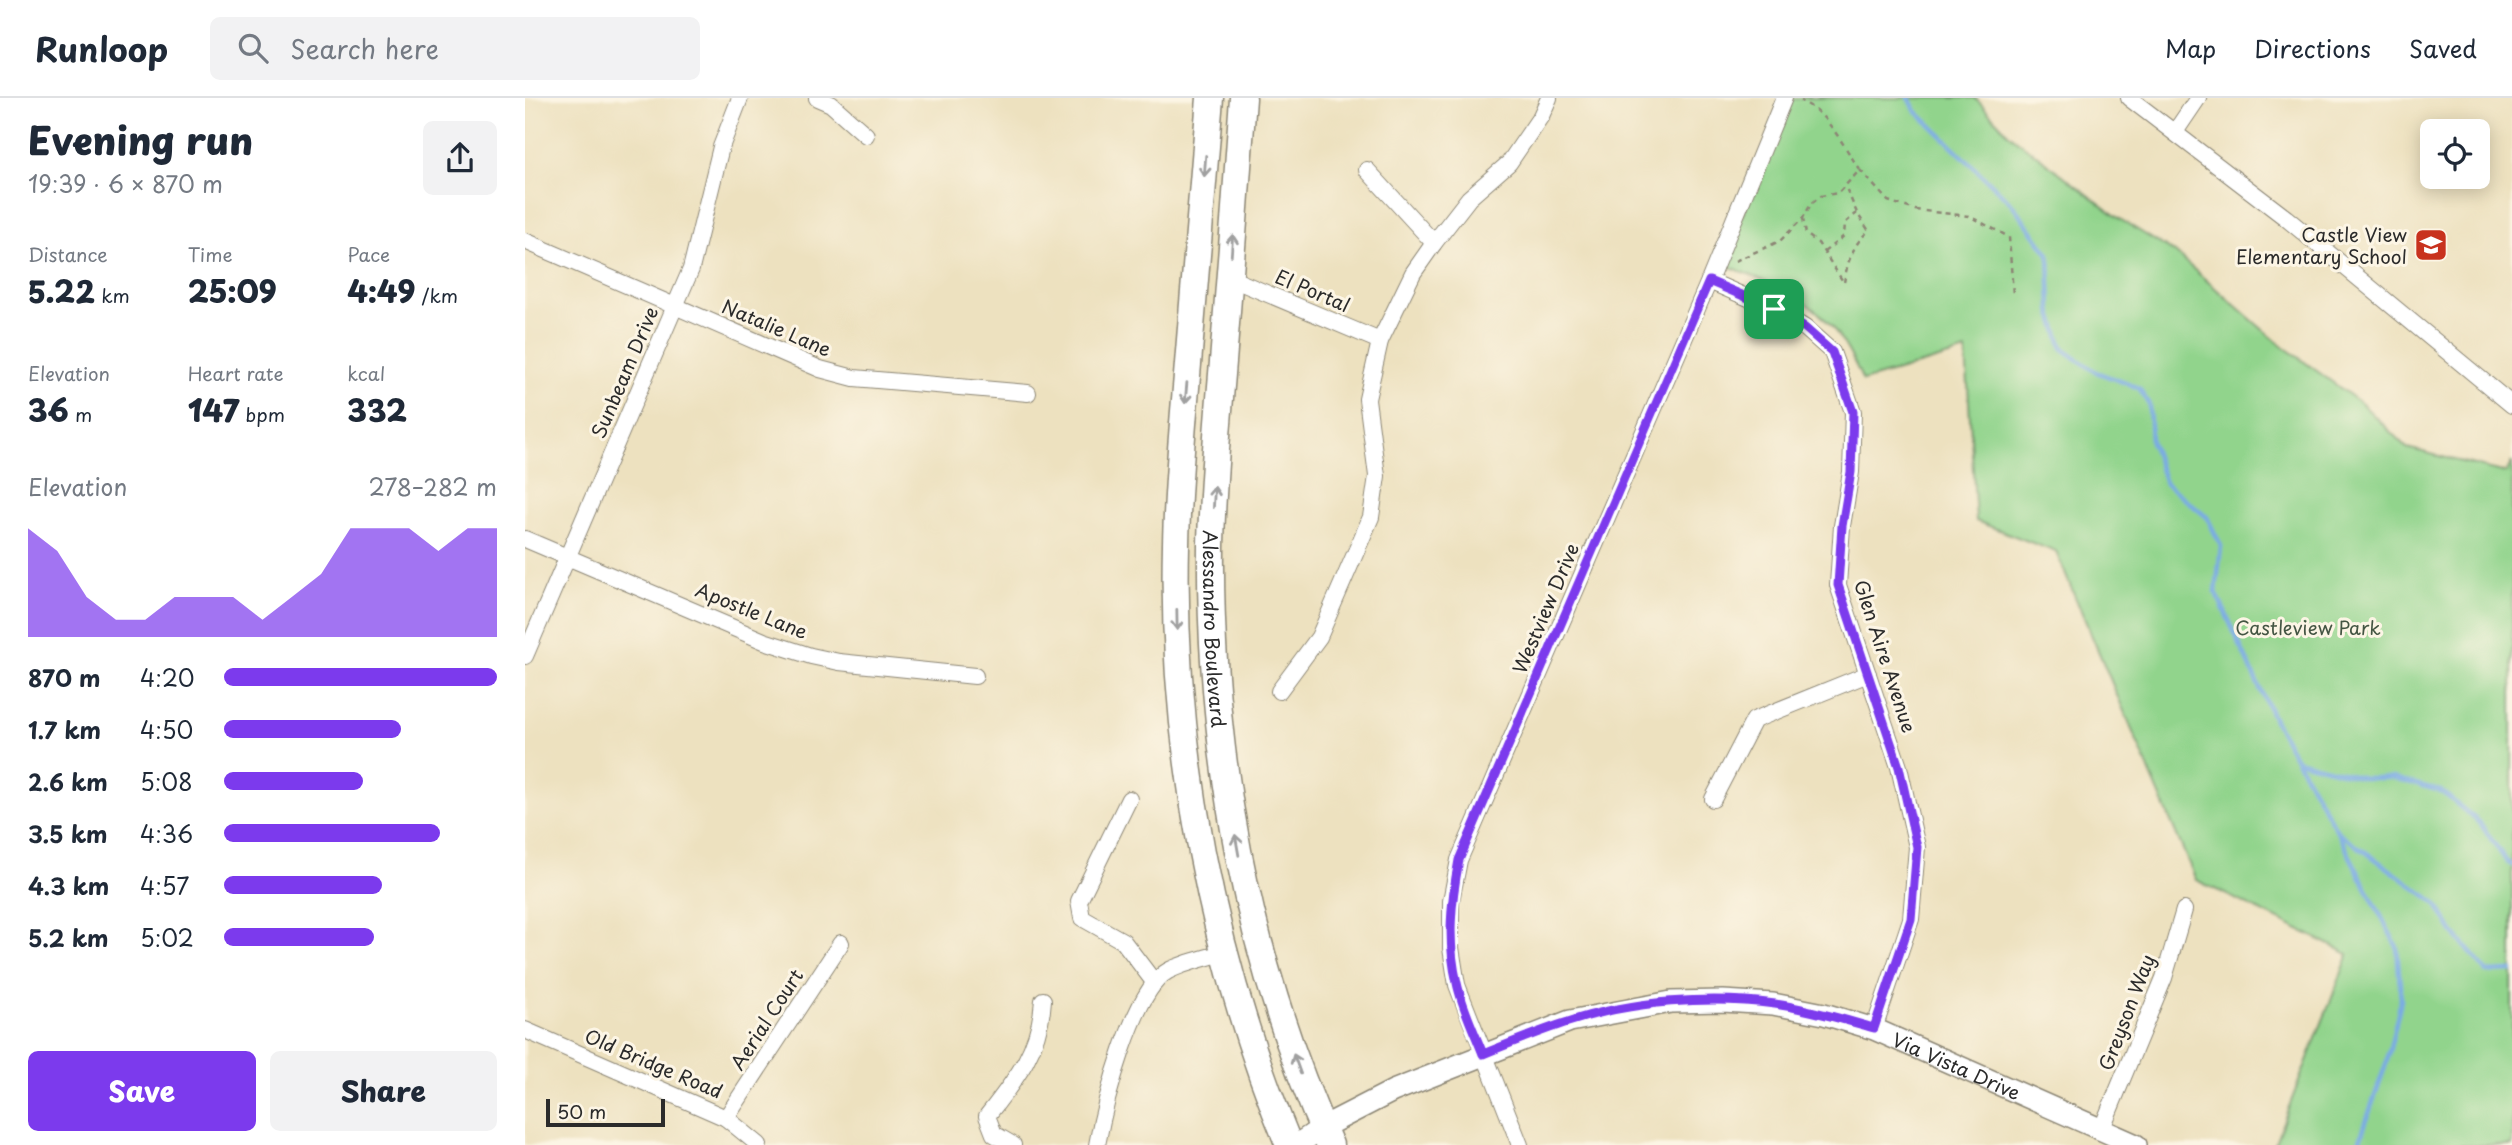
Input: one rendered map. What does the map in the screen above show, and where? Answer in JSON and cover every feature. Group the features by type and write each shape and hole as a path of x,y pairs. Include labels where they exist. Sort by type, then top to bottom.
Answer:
{"main road":[{"name":"Alessandro Boulevard","path":"1210,98 1175,545 1177,658 1191,785 1204,860 1225,952 1256,1057 1289,1145"},
{"name":"Alessandro Boulevard","path":"1243,98 1211,545 1213,649 1218,717 1238,854 1275,1004 1327,1136"}],"street":[{"name":"Sunbeam Drive","path":"525,656 691,269 721,147 740,98"},
{"path":"817,98 831,104 866,135"},
{"path":"1279,691 1319,637 1371,517 1377,476 1367,399 1380,341 1413,274 1434,243 1469,198 1509,163 1541,116 1549,98"},
{"name":"Westview Drive","path":"1520,1145 1457,985 1451,948 1451,901 1459,860 1709,281 1784,98"},
{"path":"2129,98 2286,218 2512,405"},
{"path":"2175,132 2198,98"},
{"path":"1367,170 1434,243"},
{"name":"Natalie Lane","path":"525,241 820,369 854,378 1028,393"},
{"name":"El Portal","path":"1230,278 1380,341"},
{"name":"Glen Aire Avenue","path":"1709,281 1774,309 1805,328 1832,352 1853,412 1851,472 1842,526 1838,585 1899,767 1917,847 1911,919 1874,1028"},
{"name":"Apostle Lane","path":"525,539 764,641 811,656 839,662 975,676"},
{"path":"1713,799 1754,720 1868,674"},
{"path":"1129,799 1079,901 1082,918 1123,941 1154,982"},
{"name":"Greyson Way","path":"2102,1128 2164,978 2184,910"},
{"name":"Aerial Court","path":"726,1118 841,943"},
{"path":"1097,1145 1109,1088 1122,1047 1154,982 1168,971 1225,952"},
{"path":"1013,1145 994,1135 988,1116 1021,1073 1041,1026 1043,1000"},
{"name":"Via Vista Drive","path":"1297,1145 1327,1136 1393,1091 1483,1054 1570,1021 1671,1002 1773,1004 1874,1028 2136,1145"},
{"name":"Old Bridge Road","path":"525,1030 726,1118 759,1145"}],"path":[{"path":"1794,98 1809,105 1826,120 1860,170 1888,201 1915,210 1969,216 2009,237 2013,295"},
{"path":"1725,265 1780,241 1803,218 1811,204 1821,196 1837,193 1846,187 1860,170"},
{"path":"1803,218 1806,233 1818,243 1844,283 1846,267 1855,247 1868,231 1846,187"},
{"path":"1824,252 1844,236 1845,223 1857,213"}],"green space":[{"name":"Castleview Park","path":"1792,98 1975,98 2009,134 2120,219 2175,253 2276,341 2362,404 2407,448 2506,473 2512,462 2512,1145 2274,1145 2349,954 2196,880 2056,552 1976,521 1966,351 1863,381 1838,335 1809,305 1792,294 1725,265 1739,223"}],"waterway":[{"path":"1909,98 1915,110 2012,204 2049,254 2051,310 2063,349 2096,372 2139,388 2149,405 2151,442 2165,483 2207,517 2221,546 2216,592 2275,722 2337,831 2397,947 2401,1000 2387,1061 2358,1145"},
{"path":"2298,760 2363,778 2393,778 2441,791 2480,823 2507,862 2512,865"},
{"path":"2338,832 2436,903 2453,932 2487,972 2512,971"}],"place":[{"name":"Castle View Elementary School","path":"2431,245"}],"route":[{"path":"1709,281 1774,309 1805,328 1832,352 1853,412 1851,472 1842,526 1838,585 1899,767 1917,847 1911,919 1874,1028 1773,1004 1671,1002 1570,1021 1483,1054 1457,985 1451,948 1451,901 1459,860 1709,281"}]}
